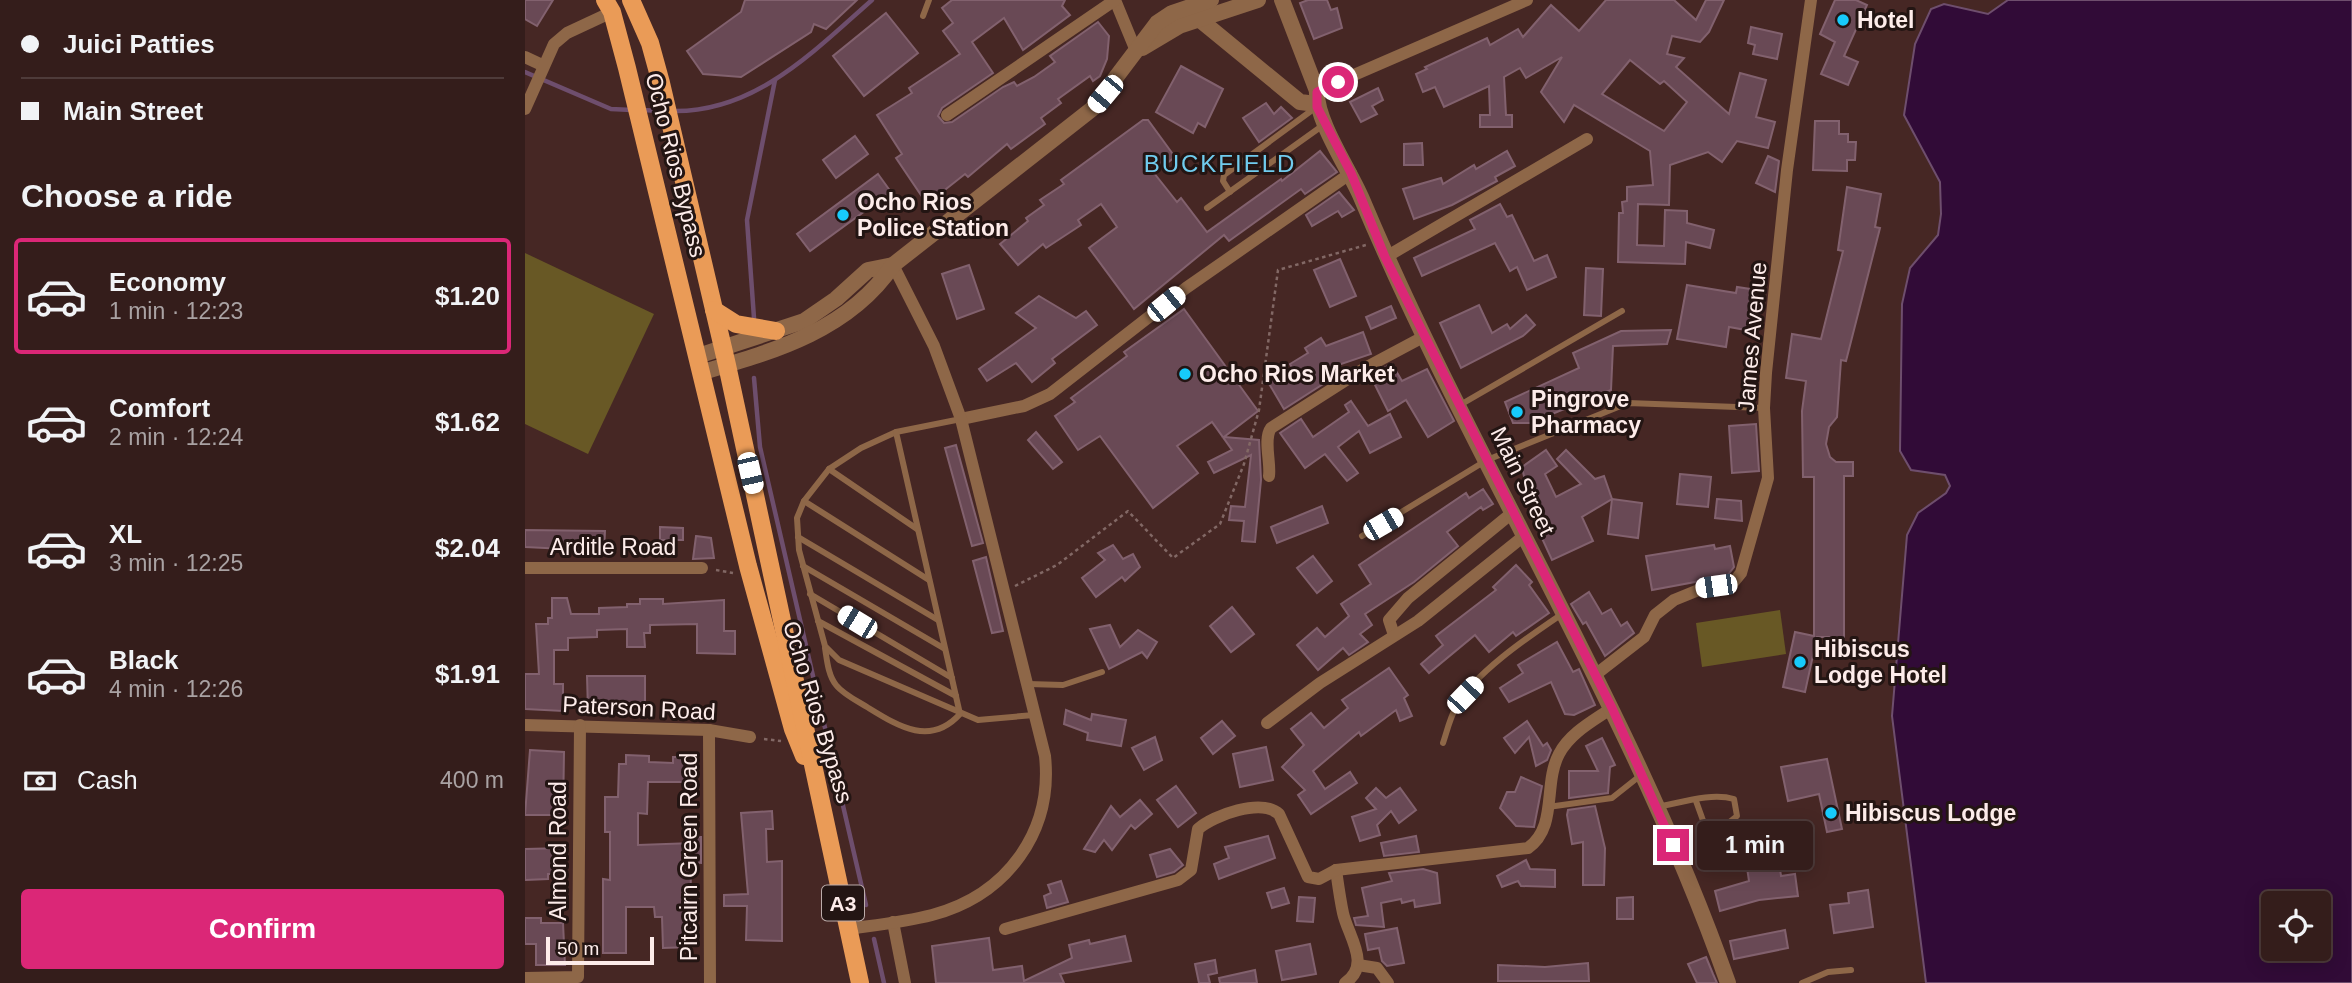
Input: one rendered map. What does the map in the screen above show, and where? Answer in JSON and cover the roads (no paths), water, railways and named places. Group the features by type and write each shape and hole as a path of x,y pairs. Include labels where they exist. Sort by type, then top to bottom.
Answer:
{"main road":[{"name":"Ocho Rios Bypass","path":"631,0 650,43 661,83 725,357 827,822"},
{"name":"Ocho Rios Bypass","path":"608,6 631,85 643,145 751,576 799,743 827,822"},
{"path":"714,310 736,324 776,331"},
{"name":"A3","path":"827,822 860,983"}],"street":[{"path":"947,115 1115,0 1136,51"},
{"path":"700,364 812,336 879,286 893,265 1092,109 1157,23 1172,13 1211,0"},
{"path":"1136,51 1179,26 1258,0"},
{"name":"Main Street","path":"1282,0 1317,101 1351,173 1385,257 1612,708 1728,983"},
{"path":"1199,19 1300,102 1317,101 1527,0"},
{"name":"James Avenue","path":"1595,675 1644,637 1655,615 1674,600 1701,589 1732,584 1741,573 1768,478 1764,408 1787,170 1811,0"},
{"path":"528,103 554,44 608,6"},
{"path":"525,57 541,71"},
{"path":"1385,257 1587,139"},
{"path":"961,419 1024,406 1050,394 1186,288 1351,173"},
{"path":"725,357 776,331 804,321 836,299 868,270 893,265"},
{"path":"848,929 936,914 985,890 1016,862 1040,822 1045,800 1045,756 961,419 934,346 893,265"},
{"path":"1269,476 1271,463 1267,436 1271,428 1365,368 1425,336"},
{"path":"1394,635 1389,620 1408,598 1512,513"},
{"path":"1268,723 1320,683 1418,621 1524,536"},
{"name":"Arditle Road","path":"525,568 702,568"},
{"path":"1005,929 1178,880 1191,870 1198,829 1217,818 1253,808 1270,808 1279,814 1308,877 1319,879 1336,870 1528,848 1544,830 1559,755 1570,739 1612,708"},
{"name":"Paterson Road","path":"525,725 709,730 750,737"},
{"name":"Almond Road","path":"525,978 578,980 580,725"},
{"name":"Pitcairn Green Road","path":"709,730 710,983"},
{"path":"1336,870 1343,916 1355,945 1358,965 1352,978 1345,983"},
{"path":"893,922 905,983"},
{"path":"1358,965 1377,968 1388,983"}],"lane":[{"path":"923,16 929,0"},
{"path":"1230,192 1223,181 1224,175 1317,101"},
{"path":"1207,208 1326,123"},
{"path":"1460,405 1622,311"},
{"path":"1361,536 1487,460 1628,403 1764,408"},
{"path":"960,713 951,723 928,732 902,729 836,685 827,665 825,646 803,566 797,518 804,501 829,469 860,447 896,432 961,419"},
{"path":"896,432 960,713"},
{"path":"829,469 918,529"},
{"path":"804,501 929,580"},
{"path":"798,537 939,620"},
{"path":"803,566 945,649"},
{"path":"810,594 952,678"},
{"path":"1443,743 1457,706 1465,695 1507,652 1564,612"},
{"path":"818,621 955,696"},
{"path":"825,646 838,660 978,720 1035,715"},
{"path":"1028,684 1063,685 1102,672"},
{"path":"1548,807 1612,799 1641,775"},
{"path":"1656,807 1726,796 1734,799 1737,816 1727,824 1705,827 1696,801"},
{"path":"1802,983 1828,972 1851,970"}],"waterway":[{"path":"672,111 702,109 730,102 756,90 805,58 872,0"},
{"path":"525,72 611,109 632,110"},
{"path":"754,318 747,220 775,80"},
{"path":"641,110 663,111"},
{"path":"754,378 760,447 866,905"},
{"path":"874,939 884,983"}],"place":[{"name":"Hotel","path":"1843,20"},
{"name":"Ocho Rios Police Station","path":"843,215"},
{"name":"Ocho Rios Market","path":"1185,374"},
{"name":"Pingrove Pharmacy","path":"1517,412"},
{"name":"Hibiscus Lodge Hotel","path":"1800,662"},
{"name":"Hibiscus Lodge","path":"1831,813"}],"district":[{"name":"BUCKFIELD","path":"1220,163"}]}
